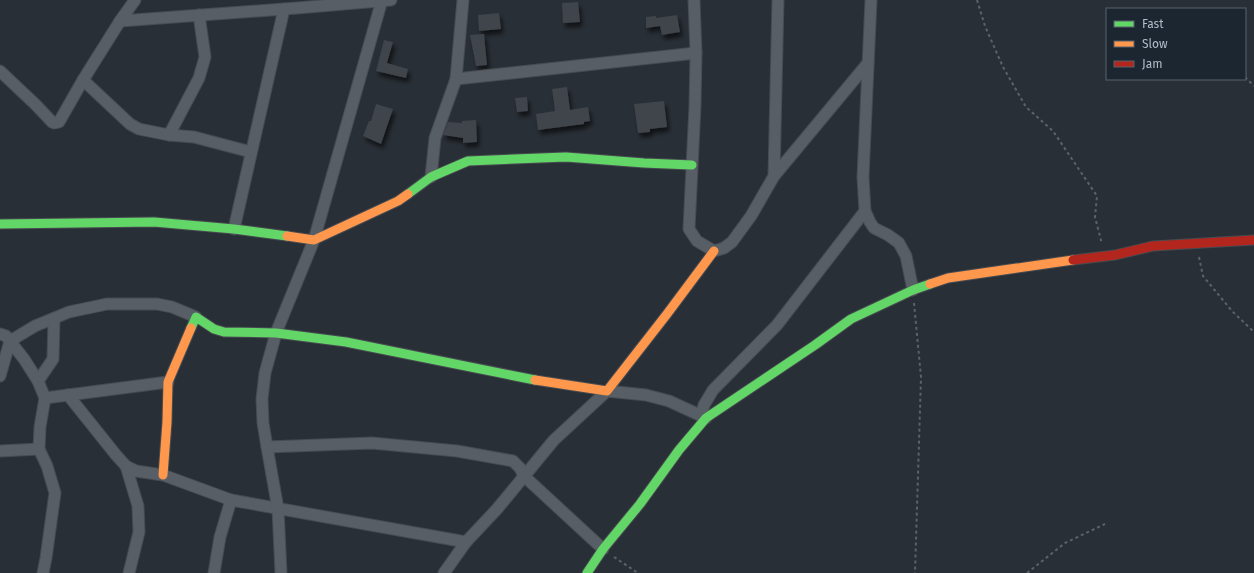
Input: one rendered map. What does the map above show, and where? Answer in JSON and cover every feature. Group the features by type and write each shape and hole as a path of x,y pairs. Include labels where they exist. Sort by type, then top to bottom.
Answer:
{"street":[{"path":"0,72 54,123 59,122 62,120 83,80 120,20 135,0"},
{"path":"120,20 284,9 385,0 314,240 276,333 265,373 262,399 263,423 278,509 280,573"},
{"path":"431,177 435,138 456,79 462,0"},
{"path":"694,0 696,52 695,106 689,229 697,241 714,251"},
{"path":"774,176 778,0"},
{"path":"871,0 863,176 865,211 874,228 888,235 899,243 906,256 913,290"},
{"path":"234,229 284,9"},
{"path":"169,136 199,78 205,57 199,15"},
{"path":"456,79 696,52"},
{"path":"444,573 466,542 497,509 554,440 607,391 714,251 724,248 732,242 751,216 774,176 868,63"},
{"path":"83,80 130,124 139,130 169,136 194,137 251,152"},
{"path":"0,224 154,222 234,229 314,240 398,201 431,177 468,161 566,157 692,165"},
{"path":"704,417 704,405 713,390 777,325 865,211"},
{"path":"587,573 603,549 640,504 704,417 851,319 913,290 948,278 1027,266 1105,257 1153,246 1254,240"},
{"path":"0,376 10,341 35,326 69,312 107,304 157,304 172,307 196,317 214,329 224,332 276,333 346,342 524,378 607,391 646,395 669,401 704,417"},
{"path":"163,475 168,382 196,317"},
{"path":"38,380 53,359 54,319"},
{"path":"0,334 6,336 24,359 38,380 45,398 40,428 40,449 48,466 55,493 43,573"},
{"path":"45,398 168,382"},
{"path":"68,395 116,455 126,466 136,471 163,475 231,500 466,542"},
{"path":"267,447 372,443 457,451 513,461 520,468 524,476 603,549"},
{"path":"0,451 40,449"},
{"path":"126,466 138,506 139,532 129,573"},
{"path":"214,573 220,537 231,500"}],"path":[{"path":"977,0 985,26 1003,67 1026,107 1053,131 1097,196 1095,217 1105,257"},
{"path":"1246,78 1254,86"},
{"path":"1196,244 1203,276 1232,311 1254,332"},
{"path":"913,290 921,377 915,573"},
{"path":"1027,573 1065,543 1105,524"},
{"path":"603,549 638,573"}],"building":[{"path":"578,2 580,22 563,23 562,3"},
{"path":"499,13 501,29 479,31 478,15"},
{"path":"677,15 680,32 662,35 660,26 646,28 646,17 656,16 656,18"},
{"path":"484,34 487,65 476,66 470,35"},
{"path":"384,40 393,42 387,63 408,69 406,78 376,71"},
{"path":"567,87 570,110 588,107 590,121 584,122 584,124 538,130 536,114 555,111 552,89"},
{"path":"527,97 528,111 517,112 515,98"},
{"path":"664,101 667,127 650,129 650,132 638,133 634,104"},
{"path":"376,104 393,109 381,144 363,136 369,121 371,121"},
{"path":"476,120 477,142 463,143 463,138 443,135 448,122 462,123 462,121"}],"traffic: fast":[{"path":"408,194 431,177 468,161 566,157 692,165"},
{"path":"0,224 154,222 234,229 287,236"},
{"path":"587,573 603,549 640,504 679,450 706,418 851,319 913,290 930,284"},
{"path":"191,328 196,317 214,329 224,332 276,333 346,342 535,380"}],"traffic: slow":[{"path":"287,236 314,240 398,201 408,194"},
{"path":"535,380 607,391 714,251"},
{"path":"930,284 948,278 1073,260"},
{"path":"163,475 168,382 191,328"}],"traffic: jam":[{"path":"1073,260 1115,255 1153,246 1254,240"}]}
